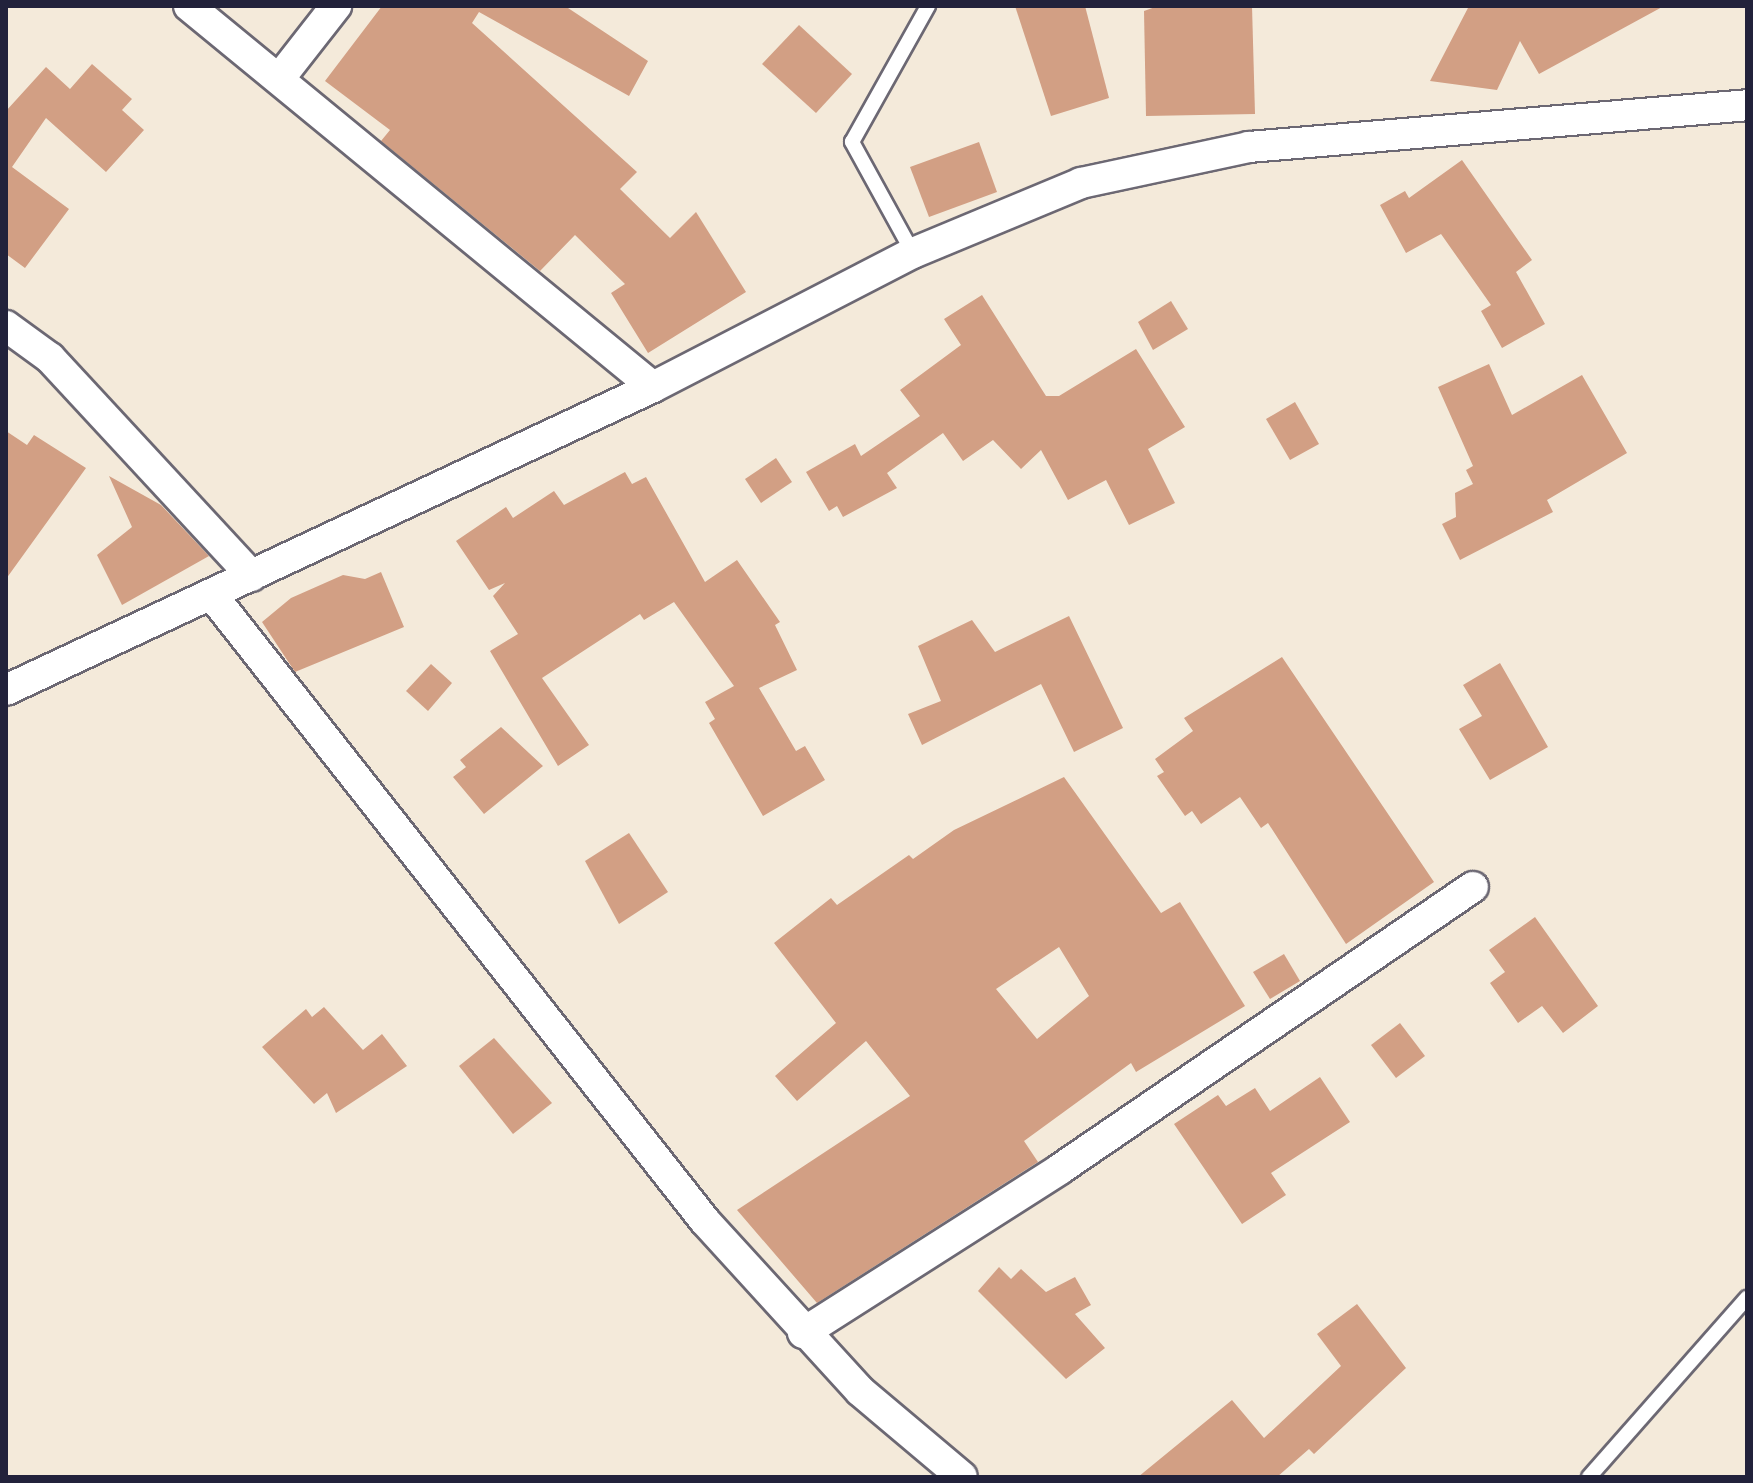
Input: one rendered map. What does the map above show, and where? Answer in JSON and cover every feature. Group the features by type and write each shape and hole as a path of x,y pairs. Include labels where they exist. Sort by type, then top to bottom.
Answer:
{"street":[{"path":"189,6 653,387"},
{"path":"279,79 336,6"},
{"path":"6,690 653,387 913,253 1081,183 1249,147 1747,105"},
{"path":"6,326 50,358 252,576"},
{"path":"212,595 705,1221 803,1333 962,1477"},
{"path":"803,1333 1060,1169 1473,887"}],"lane":[{"path":"913,253 852,142 928,6"},
{"path":"1589,1477 1747,1298"}],"building":[{"path":"382,6 565,6 648,61 629,96 479,12 472,23 637,172 620,189 670,238 696,212 746,292 648,353 611,293 625,284 575,235 540,271 381,141 390,130 325,81"},
{"path":"1015,6 1085,6 1109,98 1051,116"},
{"path":"1158,6 1252,6 1255,114 1146,116 1144,11"},
{"path":"1469,6 1664,6 1539,74 1520,41 1497,90 1430,81"},
{"path":"799,25 852,74 816,113 762,64"},
{"path":"92,64 132,99 122,110 144,130 106,172 46,118 12,167 69,209 25,268 6,254 6,111 46,67 70,89"},
{"path":"979,142 997,192 929,217 910,167"},
{"path":"1462,160 1532,260 1516,272 1545,324 1502,348 1481,311 1491,305 1441,234 1406,253 1380,205 1405,191 1409,198"},
{"path":"982,295 1046,396 1059,396 1136,349 1185,427 1148,449 1175,503 1129,525 1106,480 1068,500 1041,450 1021,469 993,440 963,461 943,433 887,473 897,488 843,517 837,506 829,511 806,472 855,444 861,456 920,416 900,390 961,345 944,319"},
{"path":"1171,301 1188,329 1153,350 1138,322"},
{"path":"1489,364 1512,415 1582,375 1627,453 1547,500 1553,512 1460,560 1442,524 1456,517 1455,493 1473,484 1466,470 1473,466 1438,387"},
{"path":"1295,402 1319,444 1290,460 1266,419"},
{"path":"6,431 27,445 34,435 86,468 6,579"},
{"path":"776,458 792,482 761,503 745,479"},
{"path":"625,472 632,484 646,477 705,582 737,560 780,622 775,625 797,670 759,688 796,751 805,746 825,780 763,816 709,723 715,719 705,702 734,686 674,602 644,620 640,614 542,678 589,745 558,766 490,651 518,634 493,596 505,583 489,590 456,541 506,507 513,518 554,491 564,505"},
{"path":"109,476 161,505 209,556 122,605 97,555 132,527"},
{"path":"381,572 404,627 295,672 262,622 291,598 343,575 365,579"},
{"path":"1069,616 1123,728 1074,752 1041,684 922,745 908,714 941,701 918,646 972,620 995,652"},
{"path":"1282,657 1434,882 1346,944 1268,823 1261,828 1240,797 1201,824 1192,811 1185,816 1157,776 1164,772 1155,759 1193,731 1184,718"},
{"path":"1500,663 1548,747 1490,780 1459,729 1482,716 1463,685"},
{"path":"431,664 452,683 428,711 406,691"},
{"path":"501,727 543,766 484,814 453,777 466,767 460,760"},
{"path":"1064,777 1161,913 1180,902 1245,1006 1136,1072 1131,1063 1024,1141 1038,1162 817,1303 737,1210 910,1096 866,1041 797,1101 775,1076 836,1023 774,943 831,898 837,905 909,855 913,859 954,830","holes":["1059,947 1089,996 1037,1039 996,989"]},
{"path":"629,833 668,892 619,924 585,861"},
{"path":"1535,917 1598,1006 1563,1033 1542,1006 1518,1023 1490,983 1505,972 1489,950"},
{"path":"1284,954 1300,981 1270,999 1253,972"},
{"path":"324,1007 363,1050 382,1034 407,1066 336,1113 327,1093 314,1104 262,1047 306,1009 312,1017"},
{"path":"1400,1023 1425,1056 1396,1078 1371,1045"},
{"path":"494,1038 552,1103 513,1134 459,1066"},
{"path":"1320,1077 1350,1122 1271,1173 1286,1195 1242,1224 1174,1124 1218,1095 1226,1106 1255,1088 1270,1111"},
{"path":"999,1267 1011,1279 1021,1269 1046,1292 1075,1277 1091,1305 1075,1314 1105,1348 1066,1379 978,1291"},
{"path":"1357,1304 1406,1368 1314,1454 1309,1449 1277,1477 1138,1477 1232,1400 1264,1438 1341,1366 1317,1334"}]}
